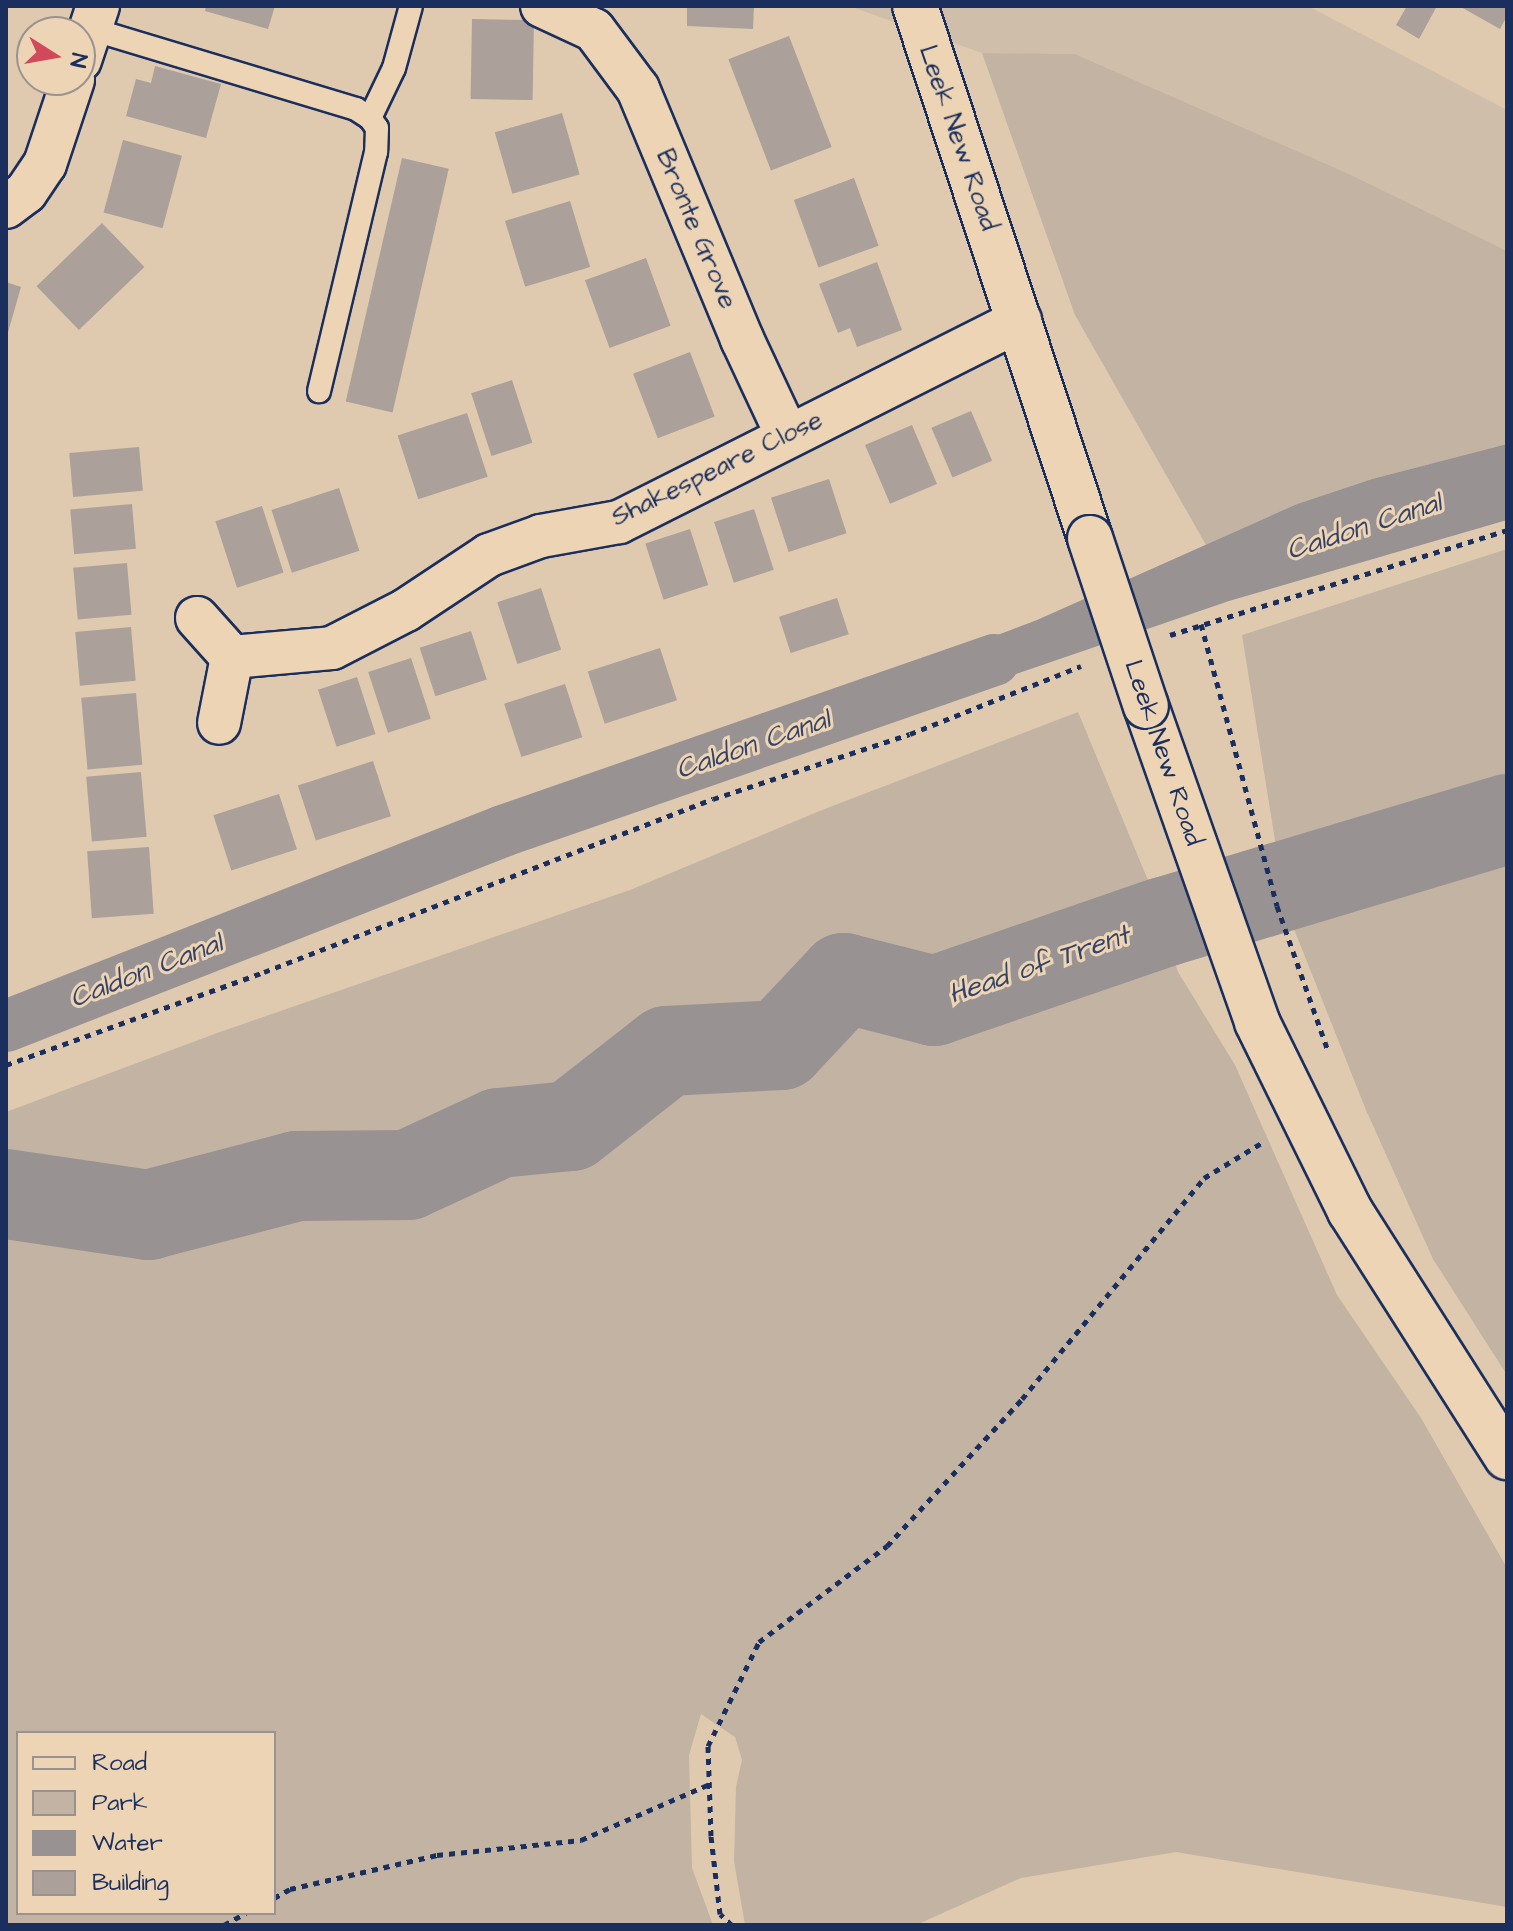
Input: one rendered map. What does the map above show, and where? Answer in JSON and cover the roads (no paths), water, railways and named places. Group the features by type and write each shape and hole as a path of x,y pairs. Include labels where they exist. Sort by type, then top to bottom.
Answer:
{"highway":[{"name":"Leek New Road","path":"915,6 1146,706 1257,1022 1350,1211 1507,1457"}],"street":[{"name":"Bronte Grove","path":"542,6 602,18 638,89 742,339 787,435"},
{"path":"6,207 26,192 45,164 68,96"},
{"name":"Shakespeare Close","path":"232,657 332,648 406,610 489,555 541,536 619,522 1020,320"},
{"path":"197,618 232,657 219,723"}],"lane":[{"path":"370,118 394,68 411,6"},
{"path":"96,34 356,109 370,118 377,128 376,152 319,391"}],"water":[{"path":"1507,444 1507,520 1229,601 1016,674 944,705 915,666 1037,620 1297,504 1372,479"}],"waterway":[{"name":"Caldon Canal","path":"6,1026 503,831 994,660"},
{"name":"Head of Trent","path":"6,1194 148,1215 297,1176 408,1175 499,1133 571,1126 667,1051 781,1045 844,978 934,1001 1164,922 1507,819"}]}
